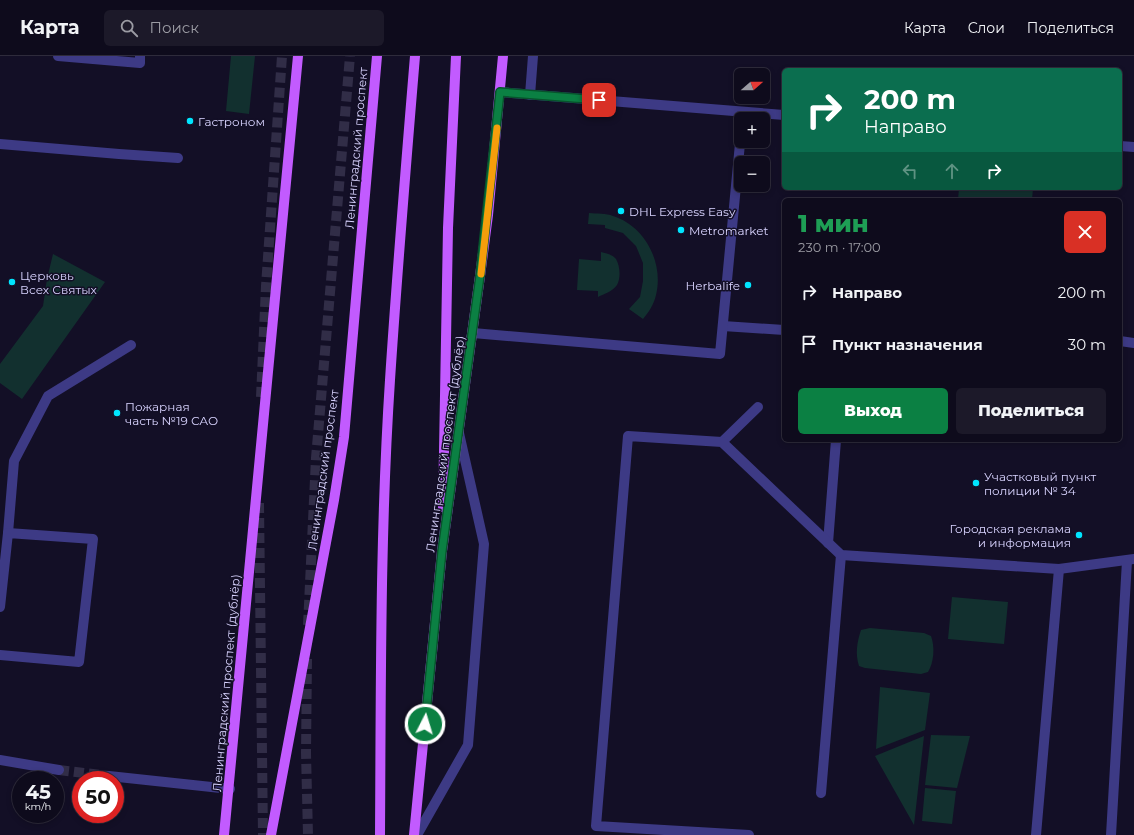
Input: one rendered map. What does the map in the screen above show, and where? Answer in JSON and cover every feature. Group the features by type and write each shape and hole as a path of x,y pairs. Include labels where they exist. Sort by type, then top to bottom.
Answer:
{"main road":[{"name":"Ленинградский проспект (дублёр)","path":"224,835 230,789 298,56"},
{"name":"Ленинградский проспект","path":"271,835 334,500 344,437 376,56"},
{"path":"380,835 381,616 385,488 390,381 415,56"},
{"path":"442,551 448,228 456,56"},
{"name":"Ленинградский проспект (дублёр)","path":"415,835 442,551 488,216 503,56"}],"street":[{"path":"58,56 140,62 140,56"},
{"path":"530,95 533,56"},
{"path":"500,92 734,115"},
{"path":"770,115 782,115"},
{"path":"0,144 178,158"},
{"path":"1122,146 1134,147"},
{"path":"473,333 720,354 740,148"},
{"path":"723,326 782,330"},
{"path":"1122,342 1134,343"},
{"path":"0,607 14,460 48,396 131,345"},
{"path":"722,442 758,407"},
{"path":"415,835 468,744 484,544 459,433"},
{"path":"749,835 596,826 628,436 722,442 841,555 1059,569 1131,560 1111,835"},
{"path":"828,543 836,442"},
{"path":"0,655 79,662 93,539 8,533"},
{"path":"821,793 841,555"},
{"path":"1036,835 1059,569"},
{"path":"0,760 59,770"},
{"path":"124,778 230,789"}],"green space":[{"path":"231,56 255,56 249,114 226,111"},
{"path":"959,190 1033,190 1032,198 958,198"},
{"path":"589,213 607,214 624,221 643,237 650,247 657,271 658,283 654,302 643,319 629,309 640,297 643,281 643,263 636,246 623,233 605,228 605,225 588,224"},
{"path":"601,252 611,255 616,259 620,272 617,285 613,289 598,297 598,291 577,290 579,259 601,261"},
{"path":"53,254 105,282 22,399 0,383 0,364 43,306"},
{"path":"952,597 1008,602 1004,644 948,639"},
{"path":"870,628 924,633 931,636 933,654 932,664 928,672 921,674 865,668 859,666 857,652 861,630"},
{"path":"880,687 930,693 925,730 876,749"},
{"path":"931,735 970,736 957,788 925,785"},
{"path":"924,736 914,825 875,756"},
{"path":"925,788 956,791 952,824 922,821"}],"tunnel":[{"path":"261,397 266,286 282,56"},
{"path":"308,625 316,458 350,56"},
{"path":"259,503 263,835"},
{"path":"307,659 306,753 308,835"},
{"path":"59,770 72,772"}],"slow traffic":[{"path":"481,274 497,128"}],"place":[{"name":"Гастроном","path":"190,121"},
{"name":"DHL Express Easy","path":"621,211"},
{"name":"Metromarket","path":"681,230"},
{"name":"Церковь Всех Святых","path":"12,282"},
{"name":"Herbalife","path":"748,285"},
{"name":"Пожарная часть №19 САО","path":"117,413"},
{"name":"Участковый пункт полиции № 34","path":"976,483"},
{"name":"Городская реклама и информация","path":"1079,535"}],"route":[{"path":"425,724 442,551 488,216 500,92 599,100"}]}
